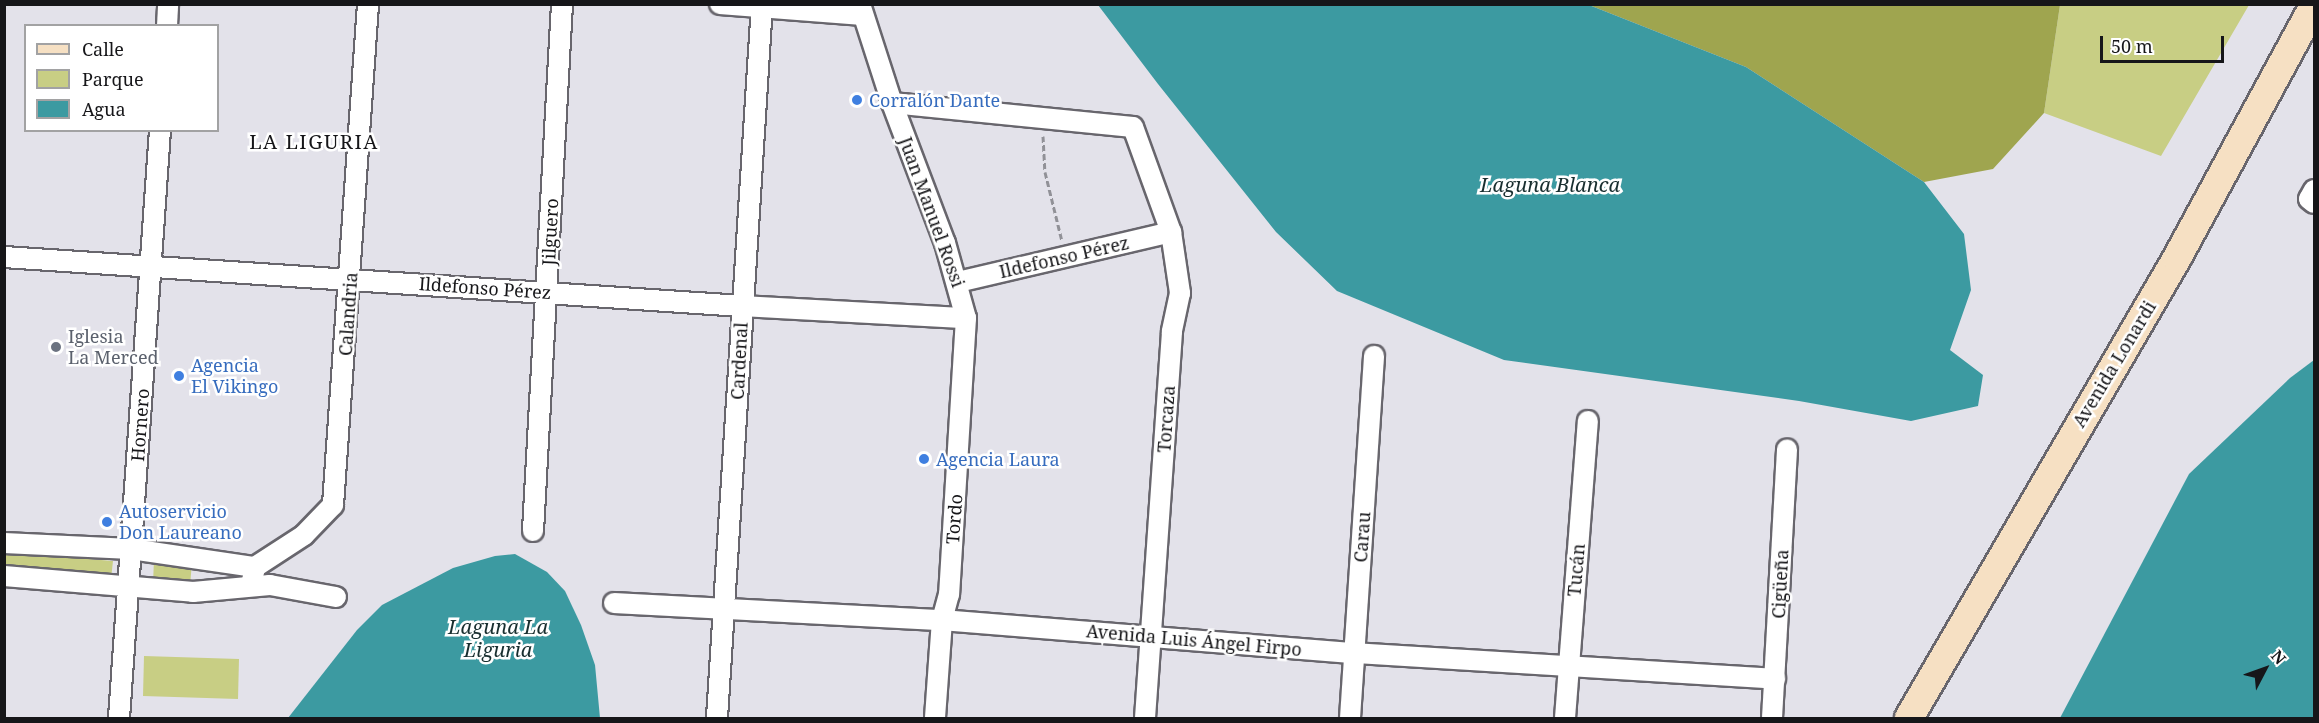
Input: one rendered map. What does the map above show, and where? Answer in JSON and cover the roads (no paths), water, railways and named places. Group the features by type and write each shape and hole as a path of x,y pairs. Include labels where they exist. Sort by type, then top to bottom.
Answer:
{"street":[{"path":"167,24 168,4"},
{"name":"Calandria","path":"253,576 304,535 333,505 368,4"},
{"name":"Jilguero","path":"533,531 562,4"},
{"path":"720,4 861,10"},
{"name":"Cardenal","path":"717,718 762,6"},
{"name":"Avenida Lonardi","path":"1909,718 2177,258 2314,6"},
{"name":"Juan Manuel Rossi","path":"861,10 892,103 958,282 966,318"},
{"name":"Torcaza","path":"892,103 1133,127 1171,232 1180,293 1172,332 1145,718"},
{"name":"Hornero","path":"119,718 160,132"},
{"name":"Ildefonso Pérez","path":"958,282 1171,232"},
{"name":"Ildefonso Pérez","path":"4,257 350,278 742,306 966,318"},
{"name":"Tordo","path":"935,718 942,620 949,594 966,318"},
{"name":"Carau","path":"1350,718 1374,356"},
{"name":"Tucán","path":"1565,718 1588,421"},
{"name":"Cigüeña","path":"1772,718 1787,449"},
{"path":"4,543 131,549 253,576 270,585 336,597"},
{"path":"4,576 193,592 253,576"},
{"name":"Avenida Luis Ángel Firpo","path":"614,603 942,620 1354,653 1775,679"}],"water":[{"name":"Laguna Blanca","path":"1098,5 1589,5 1746,67 1924,182 1964,234 1971,290 1950,350 1983,375 1978,406 1911,421 1799,401 1504,360 1337,291 1276,232"},
{"path":"2314,360 2314,718 2060,718 2189,474 2290,378"},
{"name":"Laguna La Liguria","path":"515,554 547,572 565,591 581,625 595,665 600,718 288,718 357,630 382,605 453,568 495,556"}],"place":[{"name":"Corralón Dante","path":"857,100"},
{"name":"Iglesia La Merced","path":"56,347"},
{"name":"Agencia El Vikingo","path":"179,376"},
{"name":"Agencia Laura","path":"924,459"},
{"name":"Autoservicio Don Laureano","path":"107,522"}],"district":[{"name":"LA LIGURIA","path":"314,141"}]}
